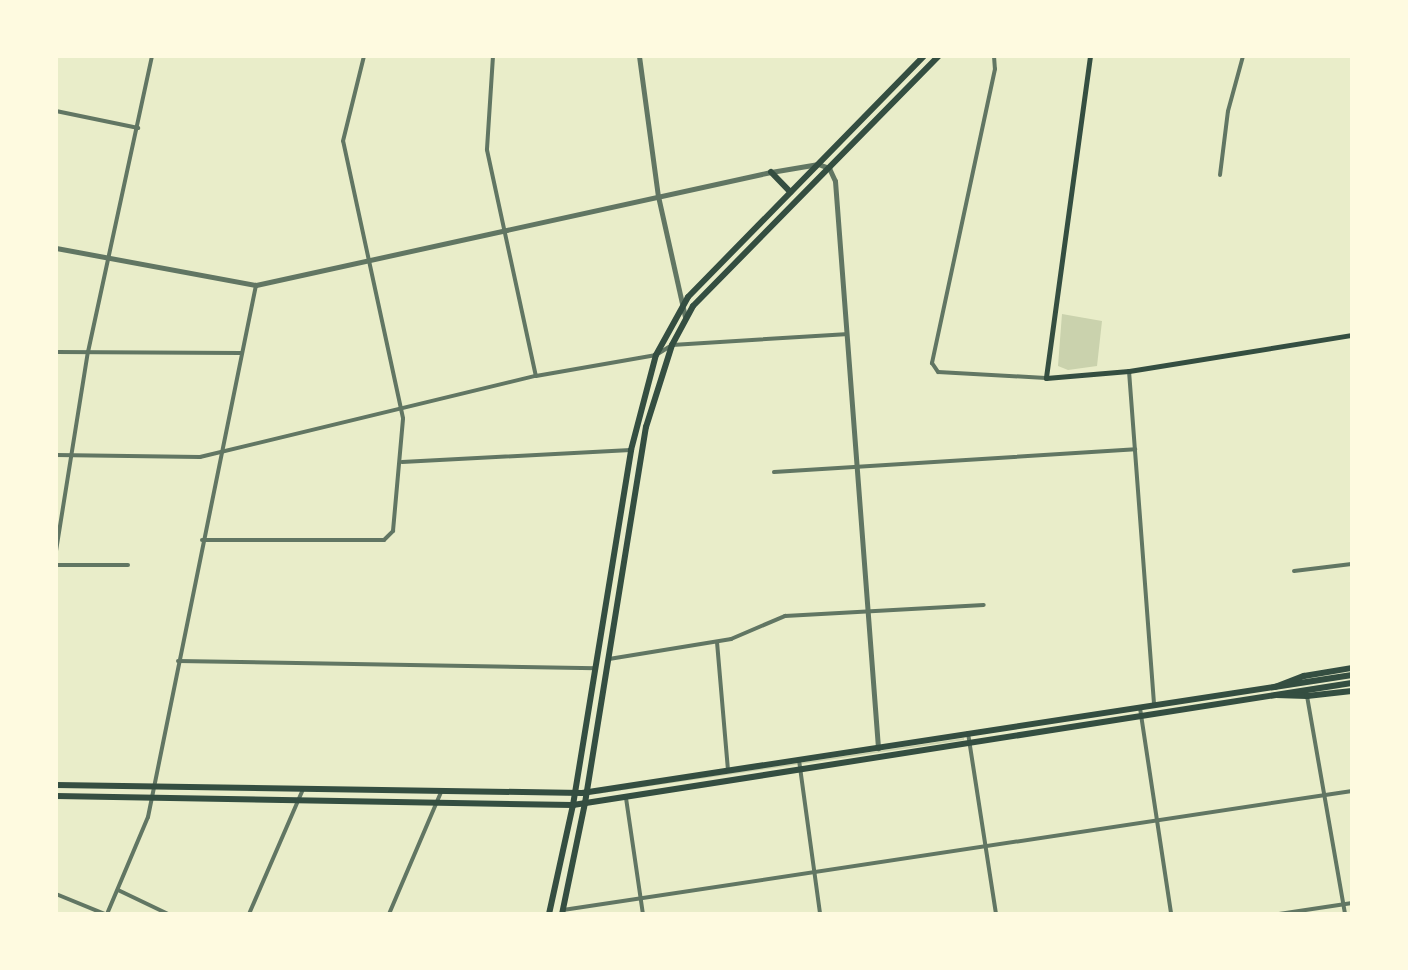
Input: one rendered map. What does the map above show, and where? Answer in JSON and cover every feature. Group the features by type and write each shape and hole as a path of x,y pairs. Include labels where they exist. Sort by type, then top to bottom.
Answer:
{"main road":[{"path":"549,914 573,805 631,450 656,355 682,304 924,56"},
{"path":"562,912 587,792 646,427 670,346 685,317 939,56"},
{"path":"1090,56 1046,378 1129,371 1352,335"},
{"path":"771,172 790,192"},
{"path":"1275,691 1304,676 1352,668"},
{"path":"1307,693 1352,675"},
{"path":"56,796 573,805 1154,716 1330,682 1352,683"},
{"path":"56,785 575,793 1154,705 1275,691 1352,691"}],"street":[{"path":"56,551 88,352 152,56"},
{"path":"202,540 384,540 393,531 402,462 401,407 343,141 364,56"},
{"path":"493,56 487,150 536,376"},
{"path":"639,56 658,196 685,317"},
{"path":"994,56 995,69 933,368 938,372 1046,378"},
{"path":"1220,175 1228,111 1243,56"},
{"path":"56,111 138,128"},
{"path":"56,248 256,285 771,172 818,164 829,168 835,181 878,748"},
{"path":"56,894 106,914 152,798 177,661 256,285"},
{"path":"56,455 200,457 536,376 656,355 670,346 845,334"},
{"path":"56,352 241,353"},
{"path":"1129,371 1154,716"},
{"path":"774,472 856,464 1135,449"},
{"path":"402,462 631,450"},
{"path":"1294,571 1352,564"},
{"path":"56,565 128,565"},
{"path":"609,659 742,637 785,616 984,605"},
{"path":"717,642 728,771"},
{"path":"177,661 596,668"},
{"path":"1307,693 1345,914"},
{"path":"1140,708 1171,914"},
{"path":"968,733 996,914"},
{"path":"799,760 820,914"},
{"path":"249,914 303,789"},
{"path":"562,912 1352,791"},
{"path":"389,914 441,792"},
{"path":"626,798 643,914"},
{"path":"118,890 168,914"},
{"path":"1279,914 1352,903"}],"green space":[{"path":"1062,314 1102,321 1097,366 1068,370 1058,366"},
{"path":"964,740 597,794 598,793"}]}
